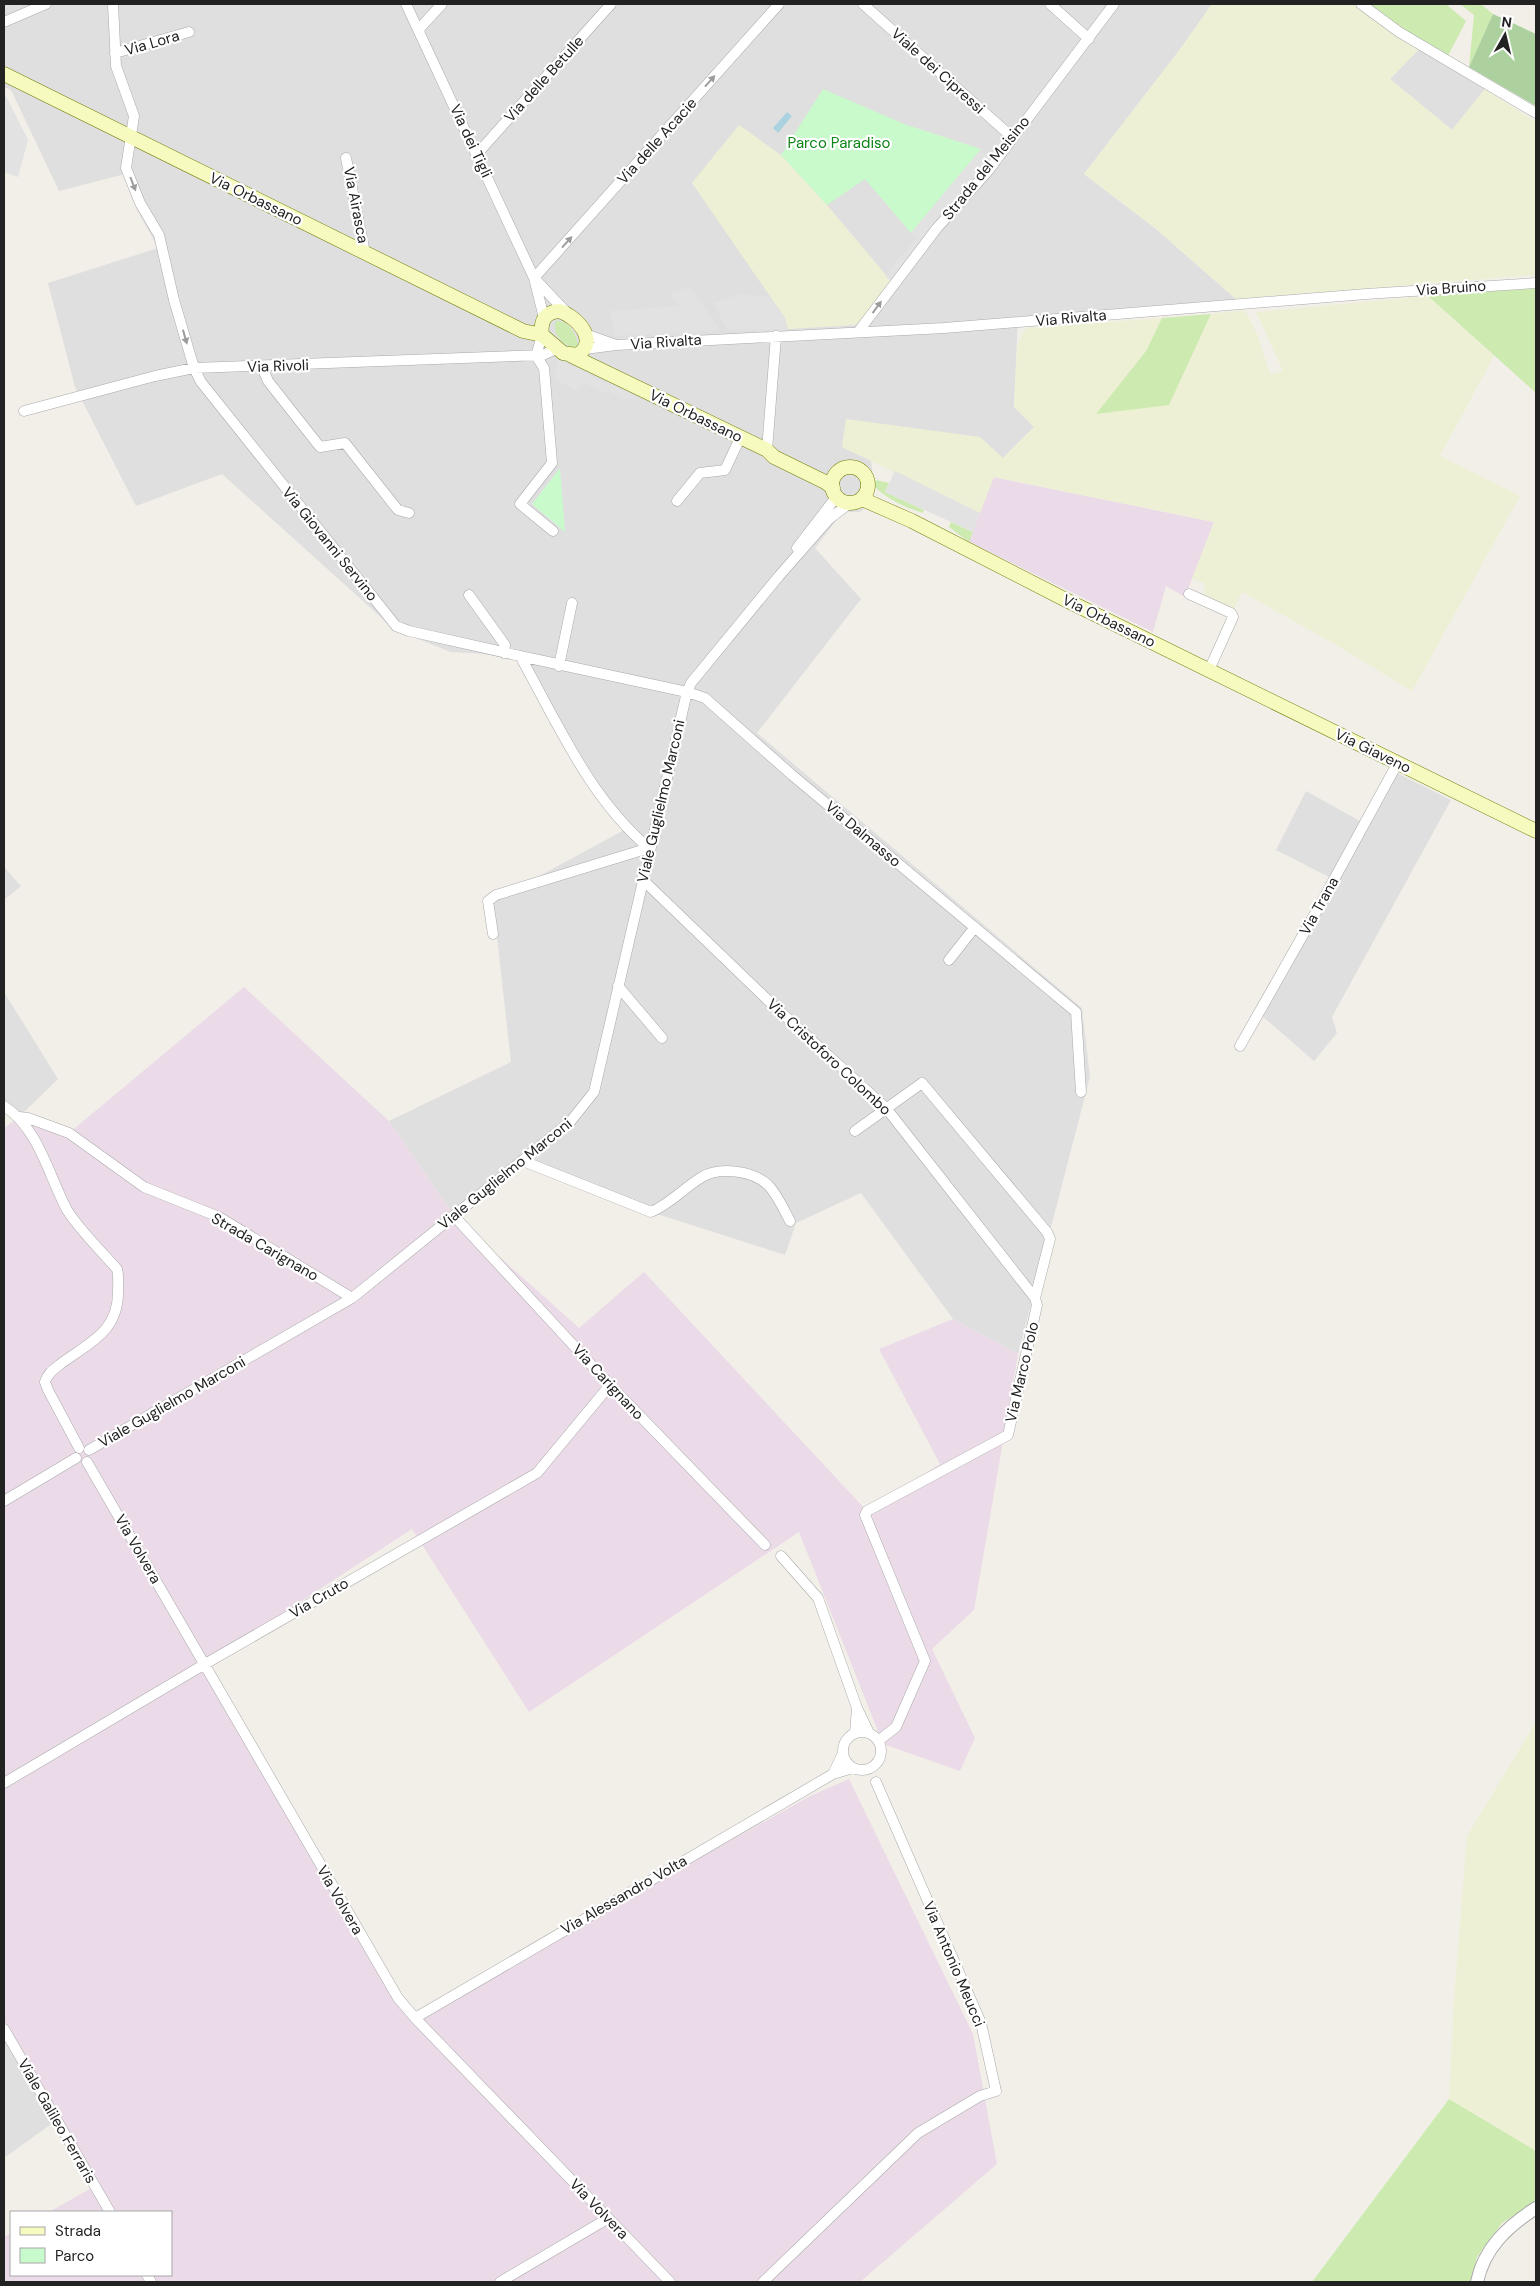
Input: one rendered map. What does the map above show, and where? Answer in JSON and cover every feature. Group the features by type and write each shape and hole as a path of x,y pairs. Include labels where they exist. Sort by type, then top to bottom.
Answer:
{"main road":[{"name":"Via Orbassano","path":"4,74 509,323 542,325"},
{"name":"Via Orbassano","path":"542,325 554,312 566,313"},
{"path":"566,313 579,324 587,342 584,349 576,355 570,356"},
{"name":"Via Orbassano","path":"542,325 556,349 604,373 625,380"},
{"name":"Via Orbassano","path":"584,349 592,358 625,380 767,450 776,451 825,472 838,472 849,467 860,470 867,479 860,497"},
{"name":"Via Orbassano","path":"767,450 774,457 825,482 844,502 860,497 912,521 1209,670"},
{"path":"835,492 833,480 838,472"},
{"name":"Via Giaveno","path":"1209,670 1536,831"}],"street":[{"path":"4,22 46,4"},
{"name":"Via Lora","path":"113,4 116,66 134,116 130,137"},
{"name":"Via dei Tigli","path":"406,4 534,278 542,325"},
{"path":"419,29 442,4"},
{"name":"Via delle Betulle","path":"477,154 611,4"},
{"name":"Via delle Acacie","path":"534,278 779,4"},
{"name":"Viale dei Cipressi","path":"863,4 1013,138"},
{"path":"1050,4 1089,38"},
{"name":"Strada del Meisino","path":"858,332 895,281 1013,138 1114,4"},
{"path":"1361,4 1399,32 1536,113"},
{"name":"Via Lora","path":"115,53 189,32"},
{"name":"Via Giovanni Servino","path":"130,137 126,168 140,203 159,235 174,300 194,368 201,382 396,626 409,631 520,656"},
{"name":"Via Airasca","path":"346,158 365,252"},
{"name":"Via dei Tigli","path":"534,278 566,313"},
{"name":"Via Bruino","path":"1366,294 1536,283"},
{"name":"Via Rivalta","path":"584,349 616,345 944,328 1366,294"},
{"path":"542,325 536,356 544,368 552,463 520,504 553,531"},
{"name":"Via Rivalta","path":"585,334 616,345"},
{"path":"767,450 776,336"},
{"name":"Via Rivoli","path":"24,410 155,376 194,368 536,356 547,355 556,349"},
{"path":"262,367 268,382 320,448 345,443 398,510 409,513"},
{"path":"677,501 700,473 725,470 740,438"},
{"name":"Viale Guglielmo Marconi","path":"779,576 835,492"},
{"name":"Viale Guglielmo Marconi","path":"4,1501 82,1452 352,1298 570,1122 594,1092 649,848 687,692 691,683 779,576 829,519 860,497"},
{"path":"1189,594 1231,613 1233,617 1209,670"},
{"path":"469,595 505,645 504,652"},
{"path":"559,666 572,604"},
{"path":"520,656 590,780 626,829 649,848"},
{"name":"Via Dalmasso","path":"520,656 559,666 687,692 705,698 792,774 1076,1012 1081,1092"},
{"name":"Via Trana","path":"1240,1046 1397,764"},
{"path":"493,934 488,901 496,895 649,848"},
{"name":"Via Cristoforo Colombo","path":"642,879 774,1006 886,1108 1035,1298"},
{"path":"949,960 975,927"},
{"path":"618,986 662,1038"},
{"name":"Via Marco Polo","path":"855,1131 922,1083 1047,1232 1050,1239 1035,1298 1037,1305 1008,1435 865,1515 925,1661 896,1727 878,1741"},
{"path":"4,1106 19,1117 41,1151 68,1211 117,1269 118,1304 113,1319 104,1333 51,1372 45,1382 82,1452"},
{"name":"Strada Carignano","path":"19,1117 28,1118 69,1133 144,1187 219,1217 352,1298"},
{"path":"523,1161 652,1212 703,1176 718,1171 738,1172 757,1178 769,1185 790,1221"},
{"name":"Via Carignano","path":"454,1216 610,1385 765,1545"},
{"name":"Via Cruto","path":"4,1783 205,1664 537,1473 610,1385"},
{"name":"Via Volvera","path":"82,1452 80,1462 87,1462 373,1958 398,1998 607,2219 670,2282"},
{"path":"780,1556 818,1598 857,1708 869,1733 878,1741 881,1752 880,1758 875,1765 876,1782"},
{"path":"855,1733 857,1708"},
{"path":"833,1774 843,1753 845,1741 855,1733 869,1733"},
{"path":"843,1753 845,1759 876,1782"},
{"path":"858,1769 875,1765"},
{"name":"Via Alessandro Volta","path":"415,2018 833,1774 858,1769"},
{"name":"Via Antonio Meucci","path":"763,2282 918,2134 980,2096 996,2091 981,2023 876,1782"},
{"name":"Viale Galileo Ferraris","path":"4,2029 6,2040 109,2211"},
{"path":"1477,2282 1480,2267 1495,2241 1516,2221 1536,2208"},
{"path":"500,2282 607,2219"}],"shaded area":[{"path":"4,4 1212,4 1181,48 1084,174 1155,228 1236,299 1018,317 1014,407 1034,427 1003,458 842,447 871,460 874,486 865,508 860,512 847,512 840,516 815,548 861,599 757,733 1082,1008 1090,1077 1018,1354 953,1319 861,1193 796,1223 785,1255 651,1212 523,1161 454,1216 389,1121 511,1062 493,901 626,829 520,656 451,652 395,630 222,474 136,506 75,387 48,283 158,248 137,210 125,174 59,191 11,90 4,87"},
{"path":"1419,49 1485,89 1452,130 1390,79"},
{"path":"4,92 28,140 18,177 4,172"},
{"path":"981,149 991,157 891,281 885,276 916,238 911,233"},
{"path":"690,287 720,330 615,336 610,311 679,306 670,294"},
{"path":"741,294 769,297 785,319 788,329 727,330 714,303"},
{"path":"558,359 636,397 633,401 627,398 625,400 609,391 606,394 583,382 578,391 554,379"},
{"path":"895,471 980,513 973,532 885,492"},
{"path":"993,477 1214,522 1185,597 1166,586 1153,632 969,542"},
{"path":"1397,773 1451,800 1332,1017 1337,1033 1314,1061 1261,1015 1329,877 1276,850 1306,791 1360,821"},
{"path":"4,867 21,886 4,900"},
{"path":"244,987 389,1121 454,1216 579,1328 644,1272 867,1511 940,1464 879,1349 953,1319 1018,1354 974,1610 932,1649 975,1738 960,1771 883,1744 799,1532 529,1712 412,1529 205,1664 415,2018 810,1796 849,1779 973,2034 997,2164 860,2282 4,2282 4,2237 10,2234 10,2276 172,2276 172,2211 51,2211 95,2186 4,2032 4,1128 19,1117 69,1133"},
{"path":"4,992 58,1079 19,1117 4,1106"},
{"path":"4,2031 57,2120 4,2158"}],"green space":[{"path":"1212,4 1354,4 1419,49 1390,79 1452,130 1485,89 1536,122 1536,275 1236,299 1155,228 1084,174 1181,48"},
{"path":"1370,4 1446,4 1466,21 1448,56 1394,23"},
{"path":"1460,4 1481,4 1493,14 1469,67 1474,15"},
{"path":"1493,14 1536,34 1536,106 1469,67"},
{"name":"Parco Paradiso","path":"823,89 904,124 981,149 911,233 865,179 827,205 781,155"},
{"path":"739,125 781,155 827,205 891,281 865,318 855,325 788,329 785,318 692,183"},
{"path":"1536,288 1536,393 1428,296"},
{"path":"1428,296 1494,356 1440,456 1520,496 1412,691 1333,643 1242,592 1234,609 1205,597 1204,583 1192,579 1214,522 994,477 980,513 842,447 846,419 980,437 1003,458 1034,427 1014,407 1017,345 1026,328 1162,318 1146,351 1097,413 1169,404 1211,314 1245,310 1258,336 1270,374 1283,371 1256,312"},
{"path":"1211,314 1169,405 1096,414 1146,351 1162,318"},
{"path":"556,321 561,321 571,328 578,344 576,347 567,345 560,339 555,330"},
{"path":"560,468 565,532 532,504"},
{"path":"876,480 889,483 885,492 924,510 923,513 903,506 885,495 874,486"},
{"path":"951,522 973,532 969,542 949,527"},
{"path":"1536,1722 1536,2151 1449,2099 1454,1998 1467,1836"},
{"path":"1449,2099 1536,2151 1536,2201 1502,2223 1477,2257 1472,2282 1312,2282"}],"water":[{"path":"787,112 792,116 778,133 773,128"}]}
